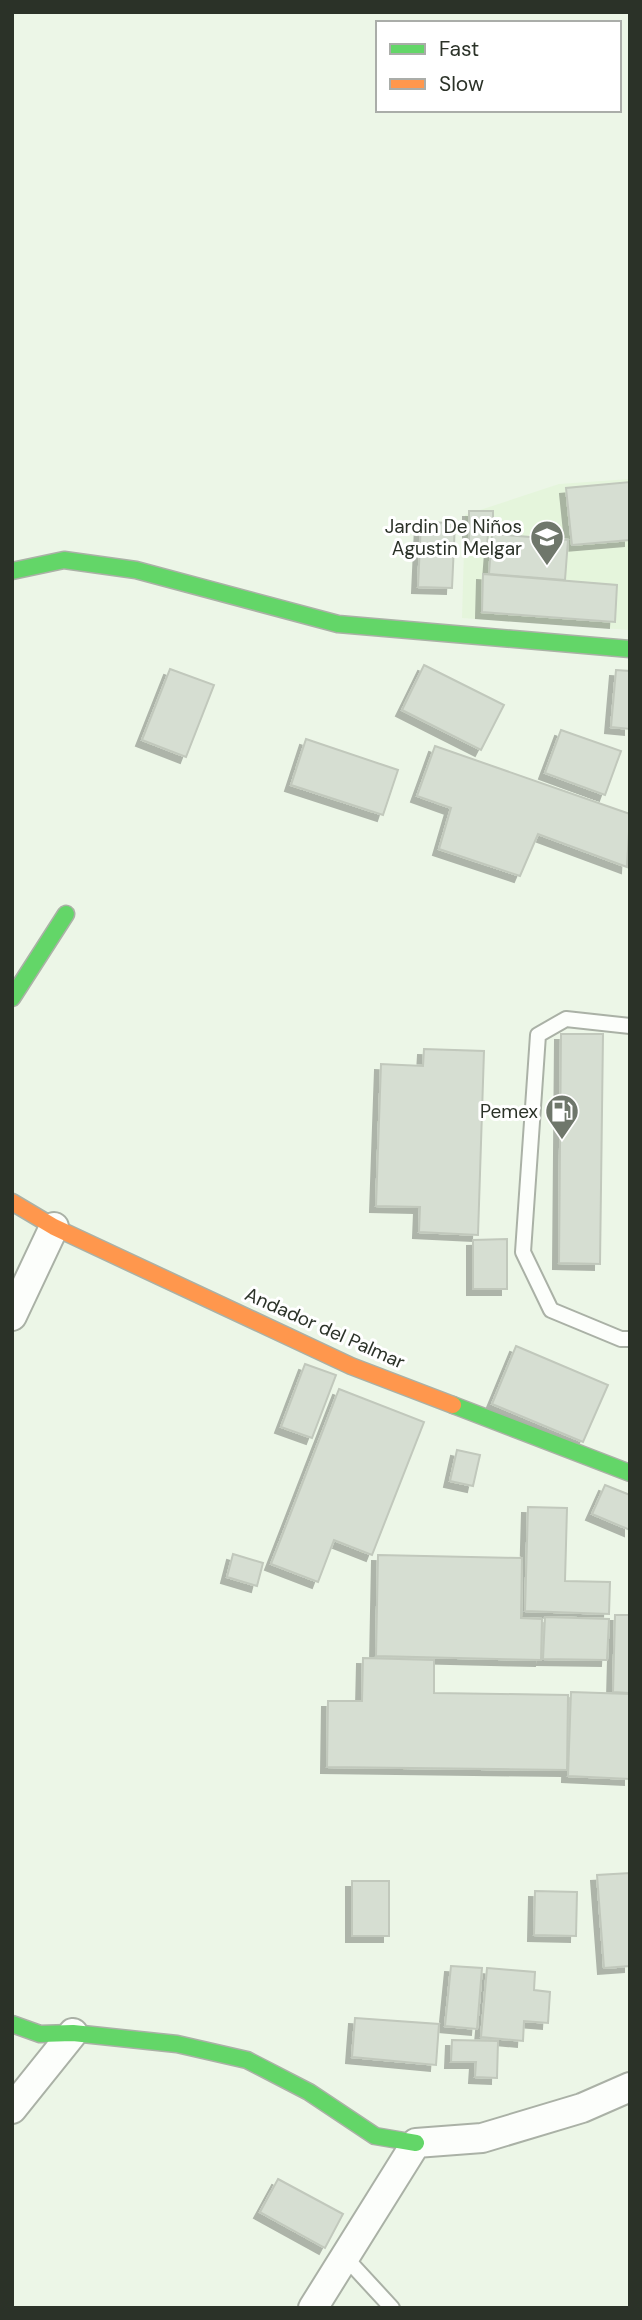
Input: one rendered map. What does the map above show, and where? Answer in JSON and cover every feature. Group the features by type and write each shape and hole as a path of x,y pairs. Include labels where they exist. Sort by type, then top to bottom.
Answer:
{"street":[{"path":"12,571 64,559 136,570 338,624 630,649"},
{"path":"12,998 66,914"},
{"name":"Andador del Palmar","path":"12,1202 54,1227 351,1366 630,1473"},
{"path":"12,1316 54,1227"},
{"path":"12,2024 40,2034 73,2033 177,2044 247,2060 309,2092 375,2136 416,2143 482,2137 582,2108 630,2087"},
{"path":"12,2109 73,2033"},
{"path":"313,2308 416,2143"}],"lane":[{"path":"630,1026 566,1018 538,1035 523,1252 551,1310 621,1339 630,1339"},
{"path":"345,2257 392,2308"}],"shaded area":[{"name":"Jardin De Niños Agustin Melgar","path":"630,479 630,630 462,618 465,515 559,484"}],"building":[{"path":"630,482 630,540 572,545 566,488"},
{"path":"469,511 493,511 493,533 488,533 487,547 469,546"},
{"path":"421,522 455,523 452,588 418,587"},
{"path":"492,534 568,540 565,580 489,574"},
{"path":"483,574 617,585 615,622 482,612"},
{"path":"424,665 504,705 481,750 402,710"},
{"path":"170,669 214,685 186,757 142,740"},
{"path":"616,670 630,671 630,729 611,727"},
{"path":"561,730 621,751 605,795 545,773"},
{"path":"306,739 398,770 383,815 291,785"},
{"path":"435,746 630,814 627,867 538,834 520,876 439,849 451,808 417,796"},
{"path":"561,1034 603,1034 600,1264 559,1263"},
{"path":"424,1049 484,1051 478,1235 419,1232 420,1207 376,1206 381,1064 423,1066"},
{"path":"507,1239 507,1289 473,1289 473,1240"},
{"path":"516,1346 608,1385 583,1442 492,1404"},
{"path":"305,1364 336,1375 312,1438 281,1427"},
{"path":"339,1389 424,1422 372,1555 334,1540 318,1582 271,1564"},
{"path":"457,1450 480,1455 473,1486 450,1481"},
{"path":"605,1485 630,1495 630,1530 592,1514"},
{"path":"528,1507 567,1508 565,1581 610,1582 609,1614 525,1611"},
{"path":"233,1554 263,1563 257,1586 227,1577"},
{"path":"378,1555 522,1558 521,1618 542,1619 541,1660 376,1656"},
{"path":"615,1615 630,1615 630,1693 613,1692"},
{"path":"545,1617 609,1619 607,1660 543,1659"},
{"path":"363,1658 434,1660 434,1693 568,1695 567,1770 327,1767 328,1701 362,1701"},
{"path":"571,1692 630,1694 630,1779 568,1776"},
{"path":"630,1873 630,1966 604,1968 597,1875"},
{"path":"352,1881 389,1881 389,1936 352,1936"},
{"path":"535,1891 577,1892 576,1936 534,1935"},
{"path":"451,1966 482,1968 477,2029 445,2026"},
{"path":"487,1968 535,1972 534,1990 550,1992 548,2023 524,2021 523,2041 481,2037"},
{"path":"355,2018 439,2024 436,2065 352,2057"},
{"path":"452,2040 498,2041 497,2078 475,2077 476,2062 451,2062"},
{"path":"278,2179 343,2214 325,2248 260,2212"}],"traffic: fast":[{"path":"12,571 64,560 136,570 338,624 630,649"},
{"path":"12,998 66,914"},
{"path":"453,1405 630,1473"},
{"path":"12,2024 40,2034 73,2033 177,2044 247,2060 309,2092 375,2136 416,2143"}],"traffic: slow":[{"path":"12,1202 54,1227 351,1366 453,1405"}],"place":[{"name":"Jardin De Niños Agustin Melgar","path":"547,567"},
{"name":"Pemex","path":"562,1141"}]}
